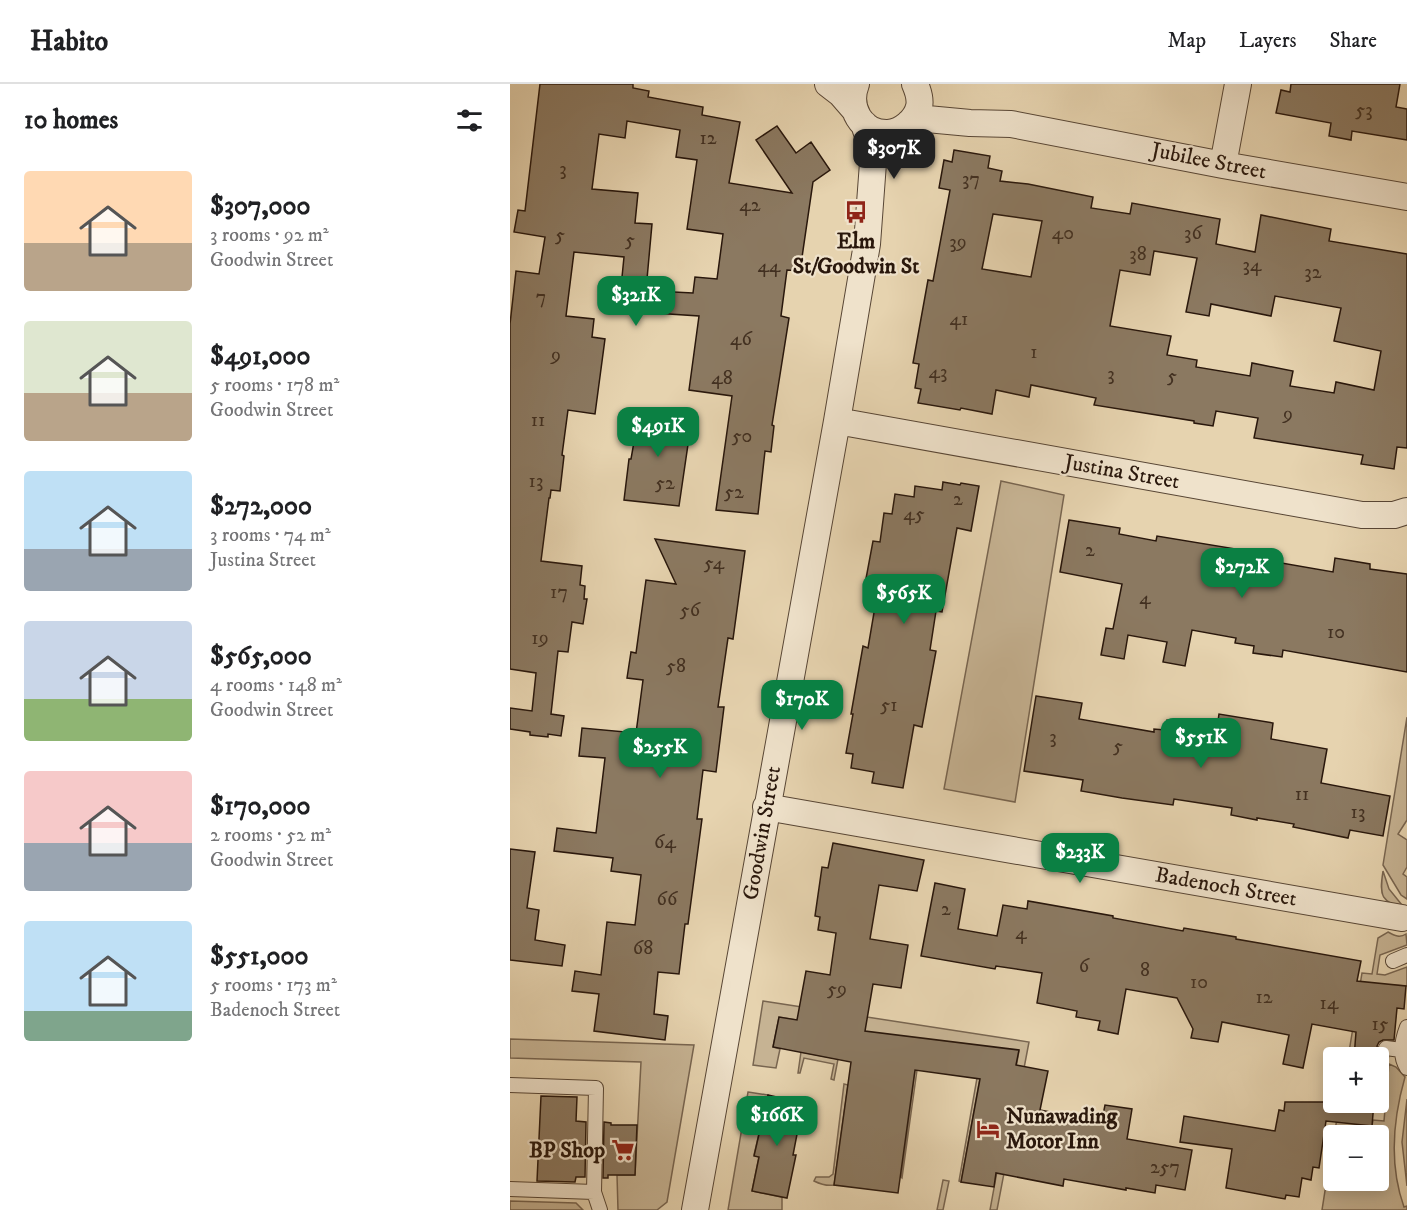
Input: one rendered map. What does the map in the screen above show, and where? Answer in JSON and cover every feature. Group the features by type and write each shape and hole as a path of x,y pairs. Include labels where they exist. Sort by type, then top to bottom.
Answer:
{"street":[{"path":"828,84 858,106"},
{"name":"Jubilee Street","path":"916,84 929,98 938,102 1011,124 1223,165 1407,197"},
{"name":"Goodwin Street","path":"695,1210 867,244 891,141 914,118 919,107 916,84"},
{"path":"1223,165 1239,84"},
{"name":"Jubilee Street","path":"858,106 878,132 889,133 917,120 927,119 1011,124"},
{"name":"Goodwin Street","path":"858,106 871,145 873,163 867,244"},
{"name":"Justina Street","path":"837,421 1362,515 1394,515 1407,511"},
{"name":"Badenoch Street","path":"766,807 1404,920"}],"lane":[{"path":"1393,961 1407,955"},
{"path":"1407,1027 1401,1050 1404,1065 1407,1068"},
{"path":"1389,1048 1401,1050"},
{"path":"510,1085 596,1088 594,1192 600,1210"},
{"path":"510,1189 594,1192"}],"shaded area":[{"path":"1001,481 1064,495 1015,802 944,789"},
{"path":"1407,717 1407,820 1398,834 1407,840 1407,867 1403,874 1407,877 1407,899 1401,895 1383,865"},
{"path":"1383,871 1389,889 1406,910 1391,904 1384,897 1381,887"},
{"path":"1388,932 1397,936 1406,934 1407,945 1380,955 1377,974 1385,975 1407,967 1407,986 1374,984 1357,1047 1350,1047 1362,973 1372,974 1378,938"},
{"path":"763,1001 1029,1042 997,1210 990,1210 1019,1051 887,1035 779,1017 773,1047 780,1049 776,1068 753,1065"},
{"path":"510,1039 694,1045 667,1202 657,1210 618,1210 617,1175 635,1175 641,1062 510,1058"},
{"path":"801,1052 838,1059 834,1080 831,1079 834,1064 804,1058 800,1073 798,1073"},
{"path":"1389,1064 1396,1067 1405,1077 1394,1142 1399,1191 1407,1210 1322,1210 1325,1191 1389,1191 1389,1125 1372,1125 1373,1120 1384,1121 1385,1113 1389,1113"},
{"path":"915,1070 917,1070 902,1178 901,1177"},
{"path":"977,1078 980,1078 961,1182 959,1181"},
{"path":"844,1084 848,1085 834,1185 829,1185 814,1181 816,1177 829,1177 833,1174"},
{"path":"748,1092 768,1095 754,1155 759,1157 752,1191 782,1197 782,1210 728,1210"},
{"path":"1407,1099 1407,1186 1402,1142"},
{"path":"1338,1113 1344,1113 1349,1123 1364,1125 1336,1125"},
{"path":"943,1180 949,1181 943,1210 937,1210"},
{"path":"510,1201 576,1203 583,1210 510,1210"}],"building":[{"path":"540,84 633,84 633,88 649,91 648,97 703,107 702,115 740,122 729,183 792,193 756,140 777,126 796,153 811,142 830,170 813,182 800,271 787,270 781,316 789,318 772,425 774,426 771,452 765,451 758,514 716,510 732,396 689,390 699,316 654,313 654,291 693,293 695,277 717,279 723,234 687,229 697,160 676,157 680,130 627,121 625,138 599,134 592,189 638,193 635,223 652,224 647,279 622,277 624,257 574,252 566,316 594,319 592,337 605,339 595,414 568,410 560,491 551,490 549,498 541,561 582,566 580,585 585,586 584,599 587,599 583,624 572,622 568,652 558,651 551,714 564,716 561,736 548,734 548,737 510,729 510,708 532,711 536,673 510,669 510,324 516,271 539,274 545,237 514,232 518,210 525,211"},
{"path":"1291,84 1400,84 1396,107 1407,109 1407,140 1352,131 1351,140 1329,136 1331,123 1276,113 1281,90 1290,92"},
{"path":"954,150 990,156 988,168 1002,171 1000,181 1093,197 1091,208 1130,214 1132,203 1220,219 1216,244 1255,252 1261,215 1331,229 1329,241 1407,254 1407,448 1397,447 1394,469 1361,464 1363,455 1254,438 1258,418 1216,411 1213,426 1094,405 1096,398 1031,385 1029,397 996,390 992,414 918,403 921,389 915,388 919,364 913,363 928,280 933,281 950,190 939,188 944,160 952,162","holes":["993,214 1042,221 1031,277 982,269","1154,251 1197,258 1186,312 1209,316 1211,304 1271,316 1275,296 1341,308 1334,341 1381,351 1374,390 1336,382 1334,393 1290,386 1293,371 1252,363 1250,376 1196,367 1197,360 1167,355 1171,336 1110,326 1120,270 1150,275"]},
{"path":"640,408 692,417 679,506 624,500 629,459 631,459"},
{"path":"943,482 979,486 971,531 957,528 942,612 936,611 930,650 936,651 922,727 914,725 903,788 872,783 874,772 851,768 853,754 846,753 863,646 868,648 876,601 867,599 869,585 865,584 873,541 880,542 884,513 892,514 895,494 914,497 915,486 942,490"},
{"path":"1069,520 1120,528 1119,534 1156,541 1157,536 1242,550 1241,556 1333,572 1335,558 1370,564 1370,569 1407,574 1407,672 1283,650 1282,657 1253,653 1254,646 1235,643 1236,638 1192,630 1185,666 1163,662 1167,642 1128,635 1124,659 1101,655 1106,628 1113,629 1122,584 1060,572"},
{"path":"655,539 745,551 733,639 728,638 718,707 724,707 716,772 703,770 697,819 702,819 679,974 658,972 654,1014 668,1016 665,1040 594,1031 599,994 572,991 575,971 601,975 607,922 635,925 641,875 611,871 613,858 554,851 557,828 596,833 605,758 579,756 582,728 636,733 643,680 627,678 631,652 636,653 646,580 676,584"},
{"path":"1036,696 1082,703 1079,719 1154,732 1154,729 1165,730 1167,720 1217,728 1219,714 1273,723 1271,739 1327,749 1321,783 1390,796 1383,836 1350,830 1348,838 1293,827 1294,824 1231,815 1232,808 1174,799 1173,805 1081,791 1083,780 1024,771"},
{"path":"833,843 924,860 917,891 879,885 870,939 908,945 901,988 873,984 865,1031 1019,1050 1016,1065 1048,1071 1040,1110 1086,1119 1087,1112 1103,1115 1105,1105 1132,1109 1127,1139 1192,1150 1185,1190 1156,1185 1155,1193 1064,1179 1063,1186 996,1173 994,1187 961,1182 980,1079 915,1070 898,1193 834,1185 851,1062 773,1047 779,1017 797,1020 806,971 830,975 836,933 818,930 820,917 815,916 822,867 828,868"},
{"path":"510,849 535,852 527,908 539,910 535,940 565,945 562,966 510,960"},
{"path":"935,883 965,889 958,929 997,936 1003,905 1027,909 1028,901 1183,931 1184,928 1361,961 1357,981 1406,986 1404,1009 1397,1008 1394,1040 1383,1040 1379,1042 1377,1047 1355,1047 1356,1032 1312,1024 1303,1068 1283,1064 1289,1035 1222,1022 1218,1042 1191,1038 1193,1029 1177,998 1126,989 1118,1034 1098,1030 1100,1021 1076,1017 1077,1011 1037,1003 1042,973 996,966 995,969 921,956"},
{"path":"768,1095 803,1103 787,1198 752,1191 759,1157 754,1156"},
{"path":"541,1096 577,1097 576,1121 586,1122 585,1177 576,1177 575,1182 537,1181"},
{"path":"1285,1102 1323,1102 1323,1113 1373,1113 1372,1125 1326,1121 1325,1125 1323,1125 1319,1168 1313,1167 1311,1180 1302,1178 1299,1197 1286,1195 1285,1199 1226,1188 1232,1149 1180,1142 1184,1116 1275,1131 1279,1110 1284,1111"},
{"name":"BP Shop","path":"604,1122 611,1123 611,1125 637,1125 635,1175 608,1175 608,1178 603,1178"}],"place":[{"name":"Elm St/Goodwin St","path":"856,212"},
{"name":"Nunawading Motor Inn","path":"988,1129"},
{"name":"BP Shop","path":"623,1150"}]}
